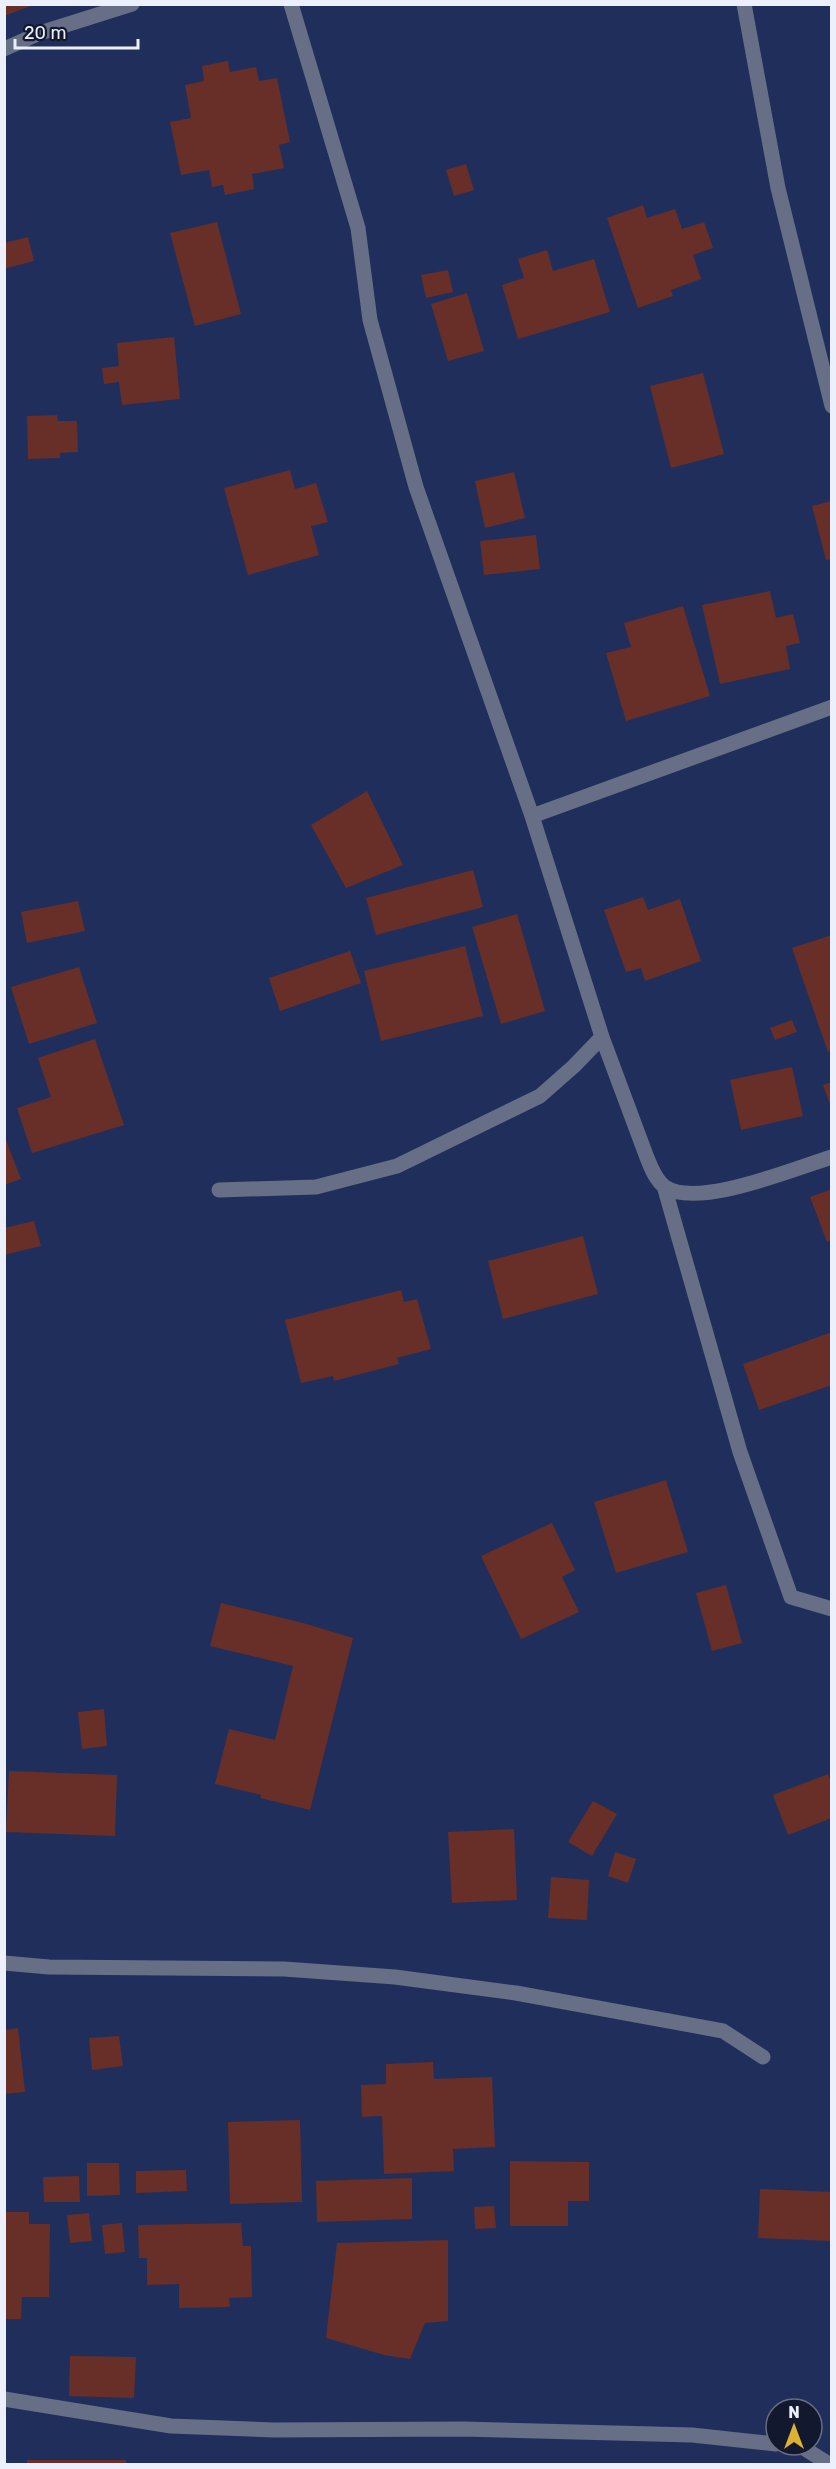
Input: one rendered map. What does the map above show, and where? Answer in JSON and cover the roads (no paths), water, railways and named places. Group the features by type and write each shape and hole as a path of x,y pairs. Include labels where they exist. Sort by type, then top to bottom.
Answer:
{"street":[{"path":"4,49 40,33 132,4"},
{"path":"291,4 358,228 370,320 416,487 532,816 602,1036 646,1155 654,1173 664,1186 740,1452 791,1597 831,1609"},
{"path":"747,8 778,188 831,406"},
{"path":"532,816 831,707"},
{"path":"219,1190 316,1187 397,1166 540,1096 574,1066 602,1036"},
{"path":"664,1186 677,1192 698,1193 746,1185 831,1157"},
{"path":"4,1963 49,1967 284,1970 395,1977 516,1993 723,2031 762,2057"},
{"path":"4,2399 171,2426 274,2430 463,2429 692,2435 764,2443"}]}
